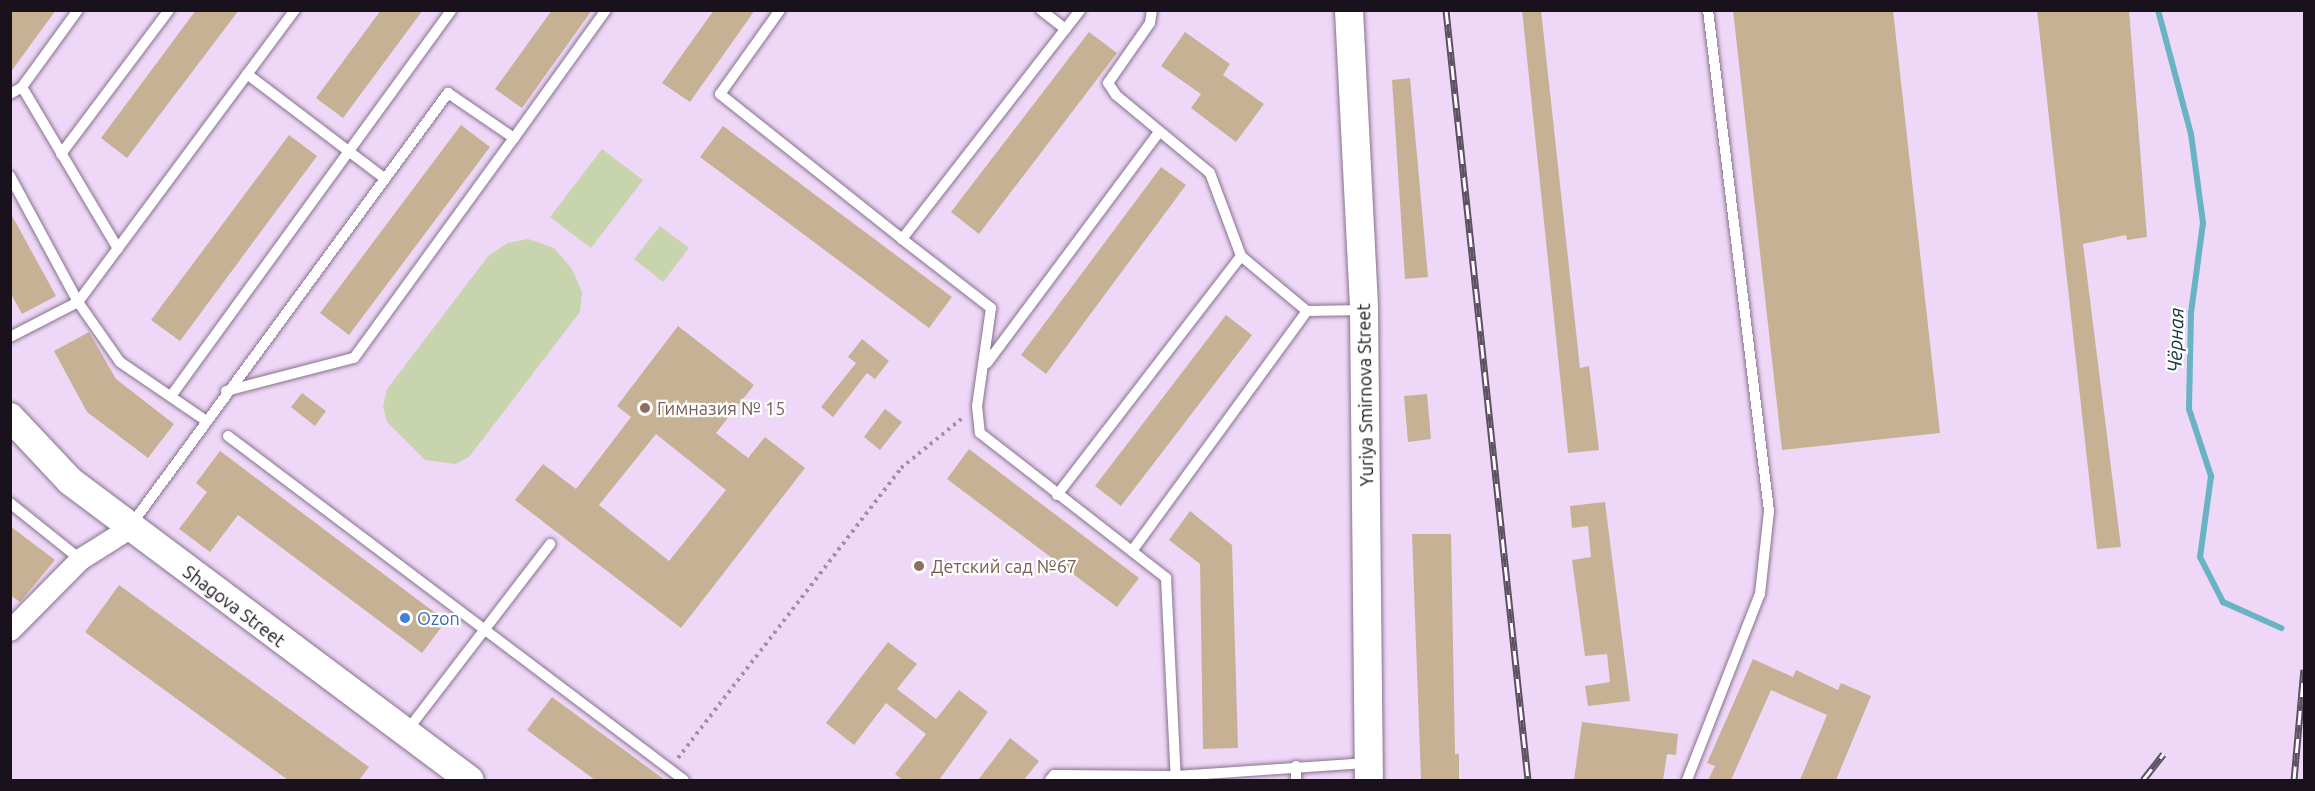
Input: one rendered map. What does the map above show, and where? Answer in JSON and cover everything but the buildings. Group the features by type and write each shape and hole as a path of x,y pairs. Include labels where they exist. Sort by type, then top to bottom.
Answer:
{"main road":[{"name":"Yuriya Smirnova Street","path":"1349,10 1364,310 1369,772"},
{"name":"Shagova Street","path":"10,417 70,482 470,780"}],"street":[{"path":"10,630 80,559 129,528"}],"lane":[{"path":"10,94 22,87 78,10"},
{"path":"61,154 169,10"},
{"path":"10,338 78,302 295,10"},
{"path":"171,396 451,10"},
{"path":"226,391 354,358 606,10"},
{"path":"780,10 720,94 902,240 992,308 986,364 977,406 980,433 1166,578 1176,778"},
{"path":"1041,10 1065,29"},
{"path":"902,240 1080,10"},
{"path":"1152,10 1150,23 1108,83 1116,95 1210,173 1241,256 1308,311 1364,310"},
{"path":"1687,780 1760,594 1769,511 1708,10"},
{"path":"247,74 384,178"},
{"path":"22,87 118,249"},
{"path":"129,528 226,391 448,93 514,138"},
{"path":"986,364 1159,132"},
{"path":"10,176 78,302 120,362 205,420"},
{"path":"1057,495 1241,256"},
{"path":"1132,551 1308,311"},
{"path":"228,436 482,632 684,780"},
{"path":"10,503 80,559"},
{"path":"405,733 550,544"},
{"path":"1050,780 1054,775 1176,778 1296,766 1369,772"},
{"path":"1296,766 1296,780"}],"path":[{"path":"1201,10 1228,10"},
{"path":"670,770 708,713 901,468 977,406"}],"green space":[{"path":"602,149 643,180 591,248 550,217"},
{"path":"660,226 689,248 663,282 634,259"},
{"path":"528,239 554,248 572,269 582,292 580,312 469,457 455,464 425,460 387,422 383,406 387,389 489,255 508,243"}],"waterway":[{"name":"Чёрная","path":"2158,10 2191,134 2203,223 2191,313 2189,409 2211,476 2200,557 2223,602 2281,628"}],"railway":[{"path":"1446,10 1528,780"},
{"path":"2294,780 2304,669"},
{"path":"2143,780 2163,754"}],"place":[{"name":"Гимназия № 15","path":"645,408"},
{"name":"Детский сад №67","path":"919,566"},
{"name":"Ozon","path":"405,618"}]}
